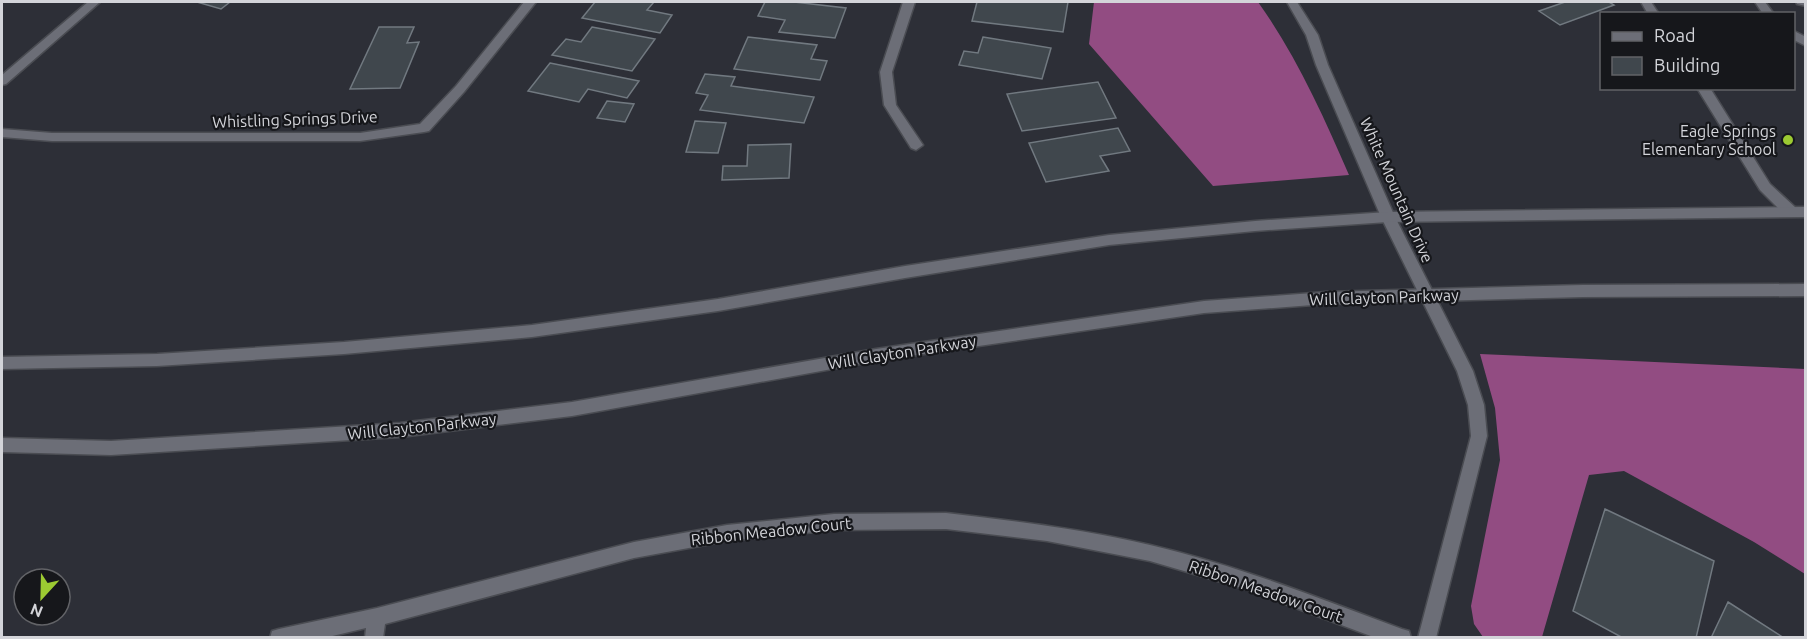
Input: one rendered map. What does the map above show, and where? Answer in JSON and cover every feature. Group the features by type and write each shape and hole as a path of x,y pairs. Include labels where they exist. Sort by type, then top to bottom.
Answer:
{"main road":[{"path":"2,81 94,2"},
{"name":"Whistling Springs Drive","path":"2,133 52,137 360,137 424,128 460,89 530,2"},
{"path":"909,2 886,72 890,105 916,145"},
{"name":"White Mountain Drive","path":"1292,2 1312,35 1322,65 1388,216 1465,371 1476,405 1479,436 1426,638"},
{"path":"1801,2 1806,3"},
{"path":"1704,90 1765,187 1798,212"},
{"path":"2,363 192,358 344,348 532,331 718,305 905,272 1109,240 1254,226 1388,216 1798,212"},
{"name":"Will Clayton Parkway","path":"2,445 111,448 400,430 572,409 876,355 1204,307 1326,298 1583,291 1806,291"},
{"name":"Ribbon Meadow Court","path":"279,638 377,616 634,550 727,533 834,522 946,521 1047,533 1150,553 1245,580 1402,638"},
{"path":"374,638 377,616"}],"shaded area":[{"path":"1094,2 1258,2 1297,64 1349,175 1213,186 1089,44"},
{"path":"1480,354 1805,369 1805,574 1754,542 1624,471 1589,475 1542,637 1483,637 1474,624 1471,606 1500,460 1495,408"}],"building":[{"path":"197,2 230,2 221,9"},
{"path":"595,2 654,2 647,10 672,15 660,33 582,18"},
{"path":"765,2 794,2 846,8 835,38 779,32 785,20 758,16"},
{"path":"977,2 1068,2 1063,32 972,21"},
{"path":"1565,2 1609,2 1614,5 1560,25 1539,11"},
{"path":"379,27 414,27 407,43 419,42 400,88 350,89"},
{"path":"592,27 655,39 632,71 552,55 566,39 581,42"},
{"path":"748,37 817,45 811,59 827,61 820,80 734,69"},
{"path":"983,37 1051,48 1042,79 959,65 964,51 978,53"},
{"path":"550,63 639,81 627,98 588,89 579,102 528,91"},
{"path":"705,74 735,77 731,86 814,97 804,123 700,110 708,95 696,93"},
{"path":"1098,82 1116,118 1022,131 1007,94"},
{"path":"607,101 634,104 625,122 597,118"},
{"path":"695,121 726,123 718,153 686,152"},
{"path":"1118,128 1130,151 1100,156 1109,171 1046,182 1029,143"},
{"path":"791,144 789,178 722,180 723,166 747,166 748,145"},
{"path":"1605,509 1714,561 1696,638 1623,638 1573,611"},
{"path":"1728,602 1784,638 1711,638"}],"place":[{"name":"Eagle Springs Elementary School","path":"1788,140"}]}
